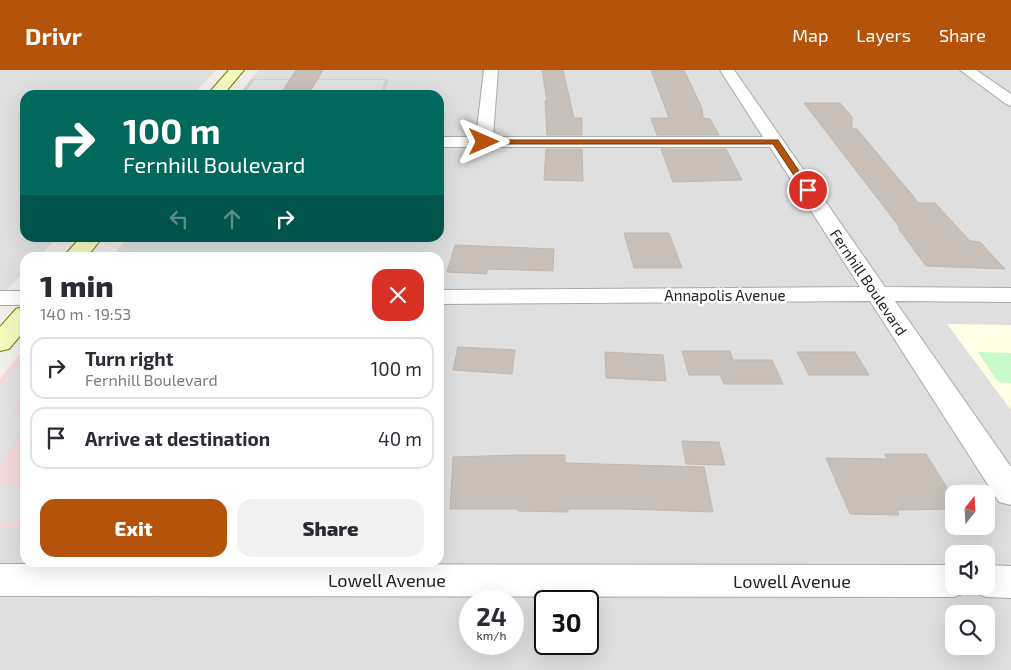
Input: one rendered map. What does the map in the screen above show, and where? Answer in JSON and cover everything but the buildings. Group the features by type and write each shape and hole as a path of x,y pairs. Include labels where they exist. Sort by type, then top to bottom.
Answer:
{"main road":[{"path":"220,90 237,70"},
{"path":"78,252 87,242"},
{"path":"0,343 20,320"}],"street":[{"path":"484,142 491,70"},
{"name":"Fernhill Boulevard","path":"727,70 1011,493"},
{"path":"967,70 1011,101"},
{"path":"444,142 775,142"},
{"name":"Annapolis Avenue","path":"444,297 1011,295"},
{"path":"0,298 20,298"},
{"name":"Lowell Avenue","path":"0,580 945,581"},
{"path":"995,581 1011,582"}],"shaded area":[{"path":"0,70 216,70 197,90 20,90 20,242 53,242 43,252 20,252 20,276 0,297"},
{"path":"259,70 1011,70 1011,670 0,670 0,527 20,528 20,567 444,567 444,252 115,252 124,242 444,242 444,90 385,90 388,79 251,79"},
{"path":"251,79 389,79 385,90 243,90"},
{"path":"255,80 385,80 381,90 247,90"},
{"path":"947,324 1011,325 1011,410"},
{"path":"20,354 20,528 0,527 0,379"},
{"path":"20,363 20,400 11,412 20,413 20,436 0,464 0,388"},
{"path":"0,486 20,486 20,521 0,521"}],"green space":[{"path":"978,352 1011,353 1011,383 998,382"}],"route":[{"path":"484,142 775,142 808,190"}]}
